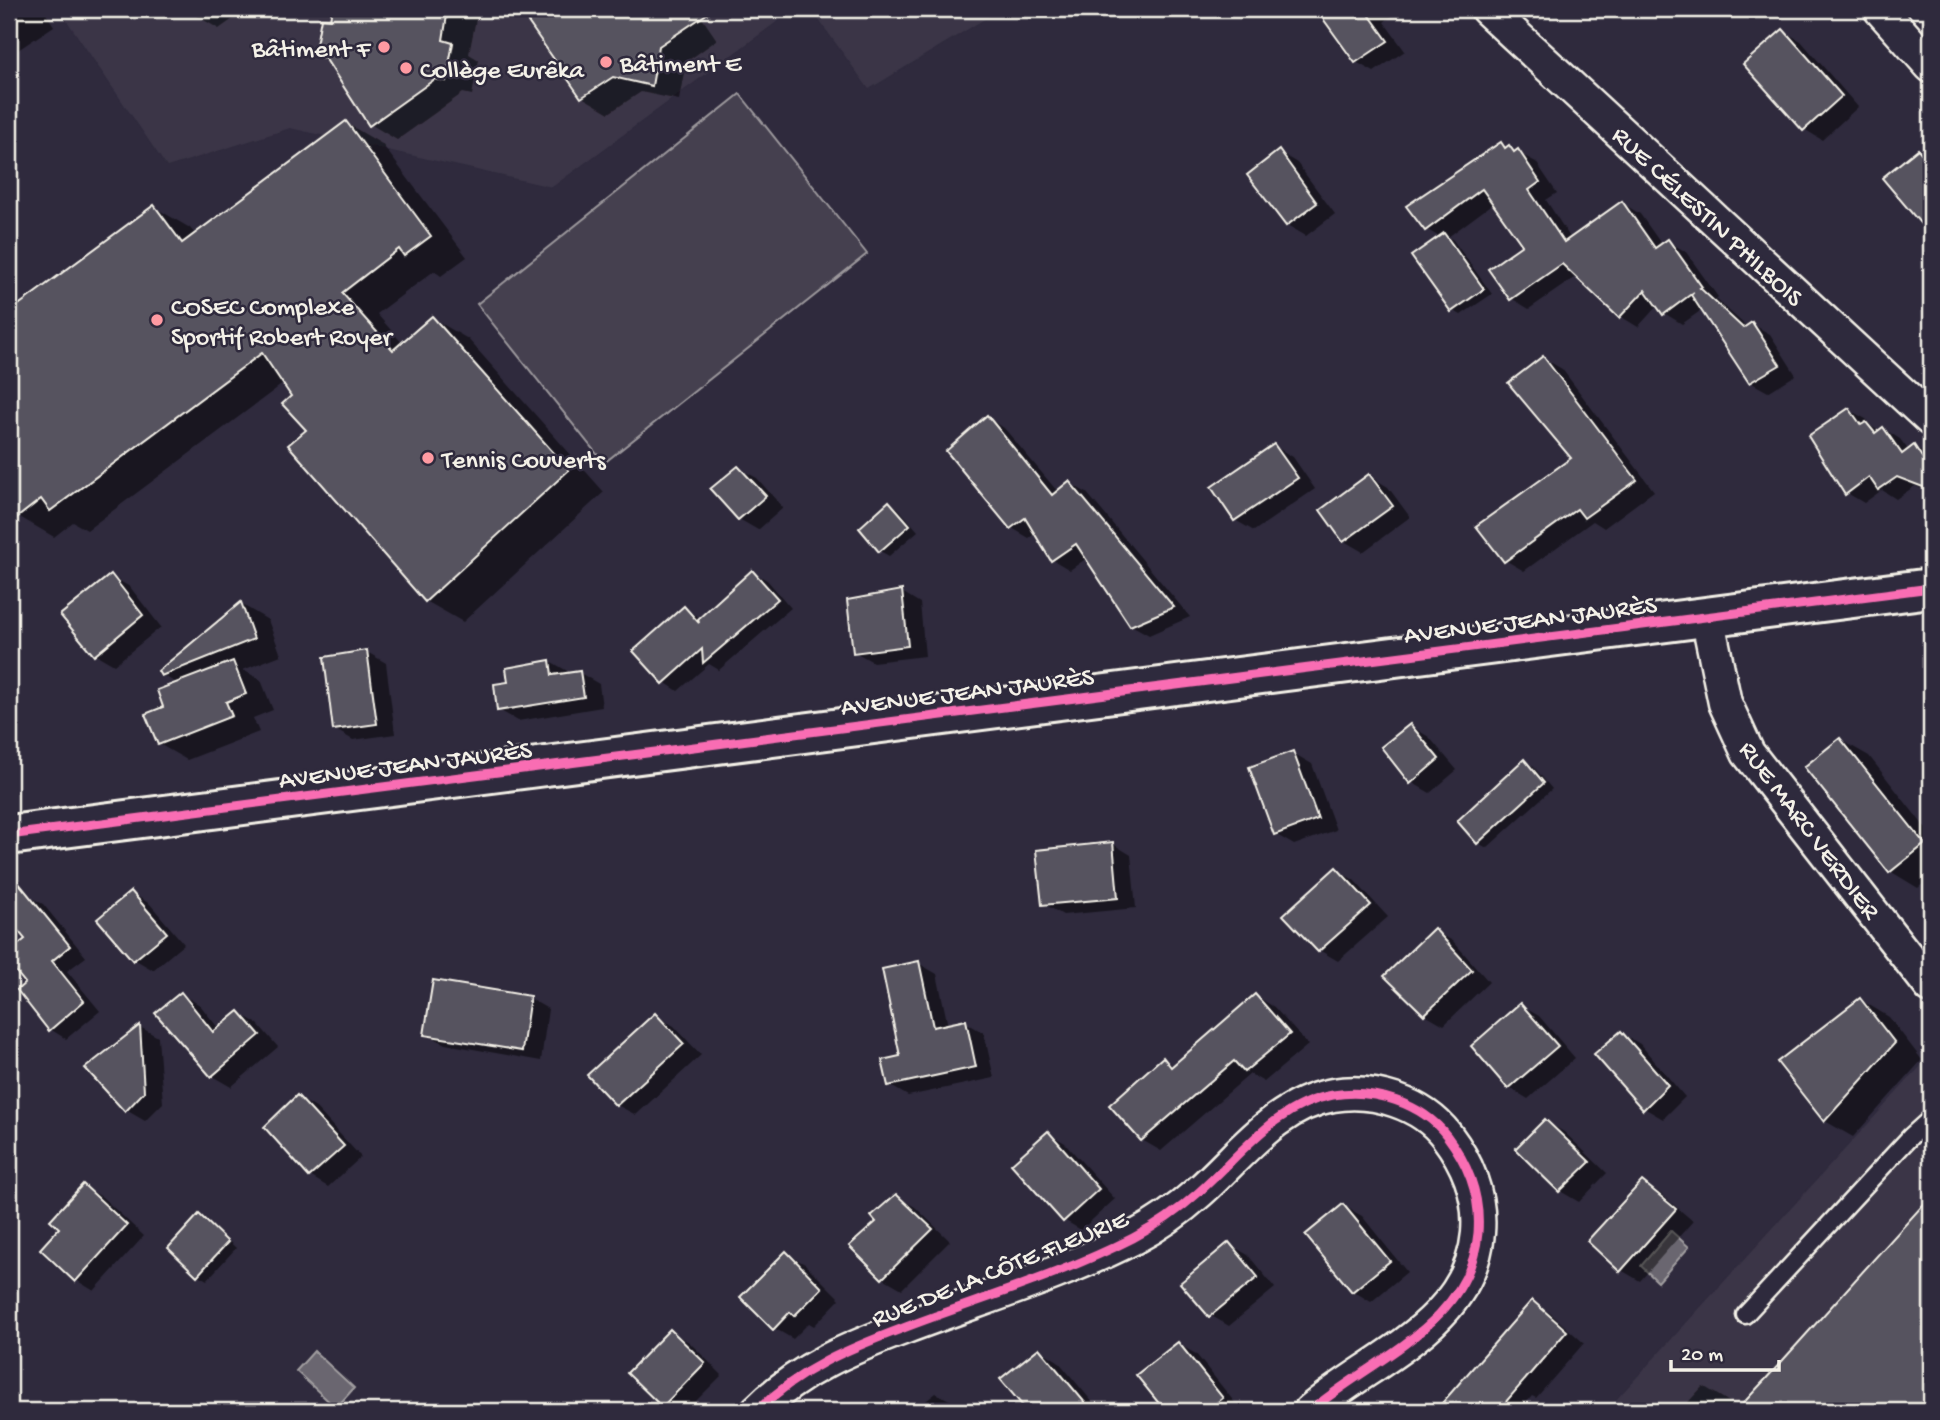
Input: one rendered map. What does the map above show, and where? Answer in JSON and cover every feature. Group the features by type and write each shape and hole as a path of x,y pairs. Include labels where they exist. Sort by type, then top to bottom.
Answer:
{"main road":[{"name":"AVENUE JEAN JAURÈS","path":"9,835 1931,588"}],"street":[{"name":"RUE CÉLESTIN PHILBOIS","path":"1487,9 1931,420"},
{"path":"1880,9 1931,66"},
{"name":"RUE MARC VERDIER","path":"1707,616 1725,703 1748,753 1931,987"},
{"name":"RUE DE LA CÔTE FLEURIE","path":"757,1411 794,1378 836,1356 980,1298 1090,1259 1135,1237 1189,1201 1271,1124 1298,1106 1333,1095 1367,1094 1390,1098 1417,1111 1444,1132 1460,1154 1474,1182 1479,1215 1476,1248 1469,1273 1453,1300 1432,1322 1310,1411"}],"lane":[{"path":"1745,1315 1931,1118"}],"shaded area":[{"name":"Collège Eurêka","path":"59,9 794,9 552,187 290,128 167,167"},
{"path":"811,9 1001,9 869,89"},
{"path":"740,94 867,254 604,463 477,304"},
{"path":"1931,1055 1931,1411 1606,1411"},
{"path":"1671,1231 1689,1247 1658,1282 1641,1266"},
{"path":"314,1351 354,1388 336,1408 296,1371"}],"building":[{"name":"Bâtiment F","path":"332,9 448,9 443,40 453,43 446,81 435,79 369,126 325,58 314,56 321,18 330,19"},
{"name":"Bâtiment E","path":"519,9 714,9 659,46 652,86 613,77 581,98"},
{"path":"1316,9 1365,9 1388,41 1355,63"},
{"path":"1783,29 1842,96 1803,131 1743,64"},
{"path":"346,121 431,236 404,256 399,249 342,293 393,350 432,316 569,470 425,602 288,445 306,430 282,404 291,396 262,353 50,511 41,499 9,524 9,312 154,205 182,243"},
{"path":"1501,142 1505,148 1509,145 1514,152 1518,149 1540,182 1529,190 1564,242 1622,201 1655,248 1668,239 1702,287 1700,288 1743,328 1752,322 1780,365 1749,383 1691,295 1694,292 1663,315 1645,290 1619,318 1562,264 1510,300 1488,269 1522,245 1482,189 1425,231 1406,206"},
{"path":"1918,149 1931,165 1931,236 1882,178"},
{"path":"1279,150 1317,203 1286,226 1247,175"},
{"path":"1444,233 1484,289 1451,312 1411,256"},
{"path":"1543,356 1637,480 1584,518 1577,509 1504,562 1476,526 1571,458 1508,383"},
{"path":"1849,408 1861,425 1866,422 1875,433 1883,427 1902,454 1914,445 1931,471 1931,490 1897,477 1878,490 1869,477 1845,495 1808,436"},
{"path":"987,415 1052,495 1069,481 1174,607 1130,626 1076,544 1051,561 1025,518 1010,529 946,451"},
{"path":"1274,444 1298,478 1234,521 1211,487"},
{"path":"738,466 766,496 738,520 710,489"},
{"path":"1369,474 1393,506 1343,542 1320,510"},
{"path":"889,501 910,525 879,552 859,528"},
{"path":"752,570 778,599 703,663 702,649 663,684 633,651 684,606 699,623 698,619"},
{"path":"111,574 143,615 94,656 60,615"},
{"path":"902,590 908,646 853,653 847,600"},
{"path":"241,602 254,639 161,676 158,671"},
{"path":"367,650 377,724 333,730 324,657"},
{"path":"550,660 552,675 580,671 584,697 497,711 494,684 508,682 506,668"},
{"path":"233,661 246,694 226,702 232,716 158,745 145,714 163,707 157,690"},
{"path":"1410,724 1439,759 1410,784 1381,747"},
{"path":"1840,738 1925,844 1889,873 1804,767"},
{"path":"1293,751 1318,819 1274,835 1249,767"},
{"path":"1524,759 1544,783 1477,844 1457,821"},
{"path":"1113,842 1118,898 1042,905 1036,850"},
{"path":"1336,867 1371,905 1318,952 1283,915"},
{"path":"9,871 70,946 52,961 84,1001 49,1031 17,990 25,983 9,963 9,952 25,939 9,920"},
{"path":"131,891 167,933 133,961 97,919"},
{"path":"1434,928 1472,970 1424,1015 1384,976"},
{"path":"919,961 933,1027 966,1020 976,1067 888,1086 882,1060 900,1056 882,969"},
{"path":"433,980 530,996 522,1051 424,1035"},
{"path":"181,992 213,1032 239,1011 260,1035 211,1077 155,1013"},
{"path":"1255,994 1290,1034 1244,1072 1234,1061 1141,1141 1109,1105 1163,1057 1171,1067"},
{"path":"1860,998 1895,1043 1824,1122 1777,1062"},
{"path":"1520,1003 1558,1046 1508,1089 1471,1046"},
{"path":"655,1013 684,1044 616,1106 587,1075"},
{"path":"140,1025 144,1092 125,1112 85,1068"},
{"path":"1621,1031 1668,1085 1643,1110 1594,1054"},
{"path":"297,1095 344,1146 309,1177 264,1127"},
{"path":"1545,1119 1590,1162 1559,1192 1515,1149"},
{"path":"1048,1131 1099,1189 1063,1222 1011,1164"},
{"path":"1642,1181 1676,1209 1620,1272 1587,1241"},
{"path":"83,1184 127,1225 75,1282 40,1249 59,1228 50,1220"},
{"path":"896,1194 933,1229 882,1279 849,1246 876,1222 871,1216"},
{"path":"1931,1196 1931,1411 1736,1411 1774,1370"},
{"path":"1343,1204 1390,1261 1352,1292 1305,1235"},
{"path":"199,1214 228,1242 197,1276 168,1248"},
{"path":"1229,1242 1258,1277 1209,1317 1180,1283"},
{"path":"786,1251 822,1288 794,1316 790,1312 773,1330 740,1297"},
{"path":"1532,1300 1567,1331 1498,1411 1435,1411"},
{"path":"670,1329 705,1363 662,1407 627,1373"},
{"path":"1178,1342 1223,1398 1206,1411 1165,1411 1136,1375"},
{"path":"1039,1348 1092,1411 1027,1411 1000,1379"}],"cycle path":[{"path":"9,835 1931,588"},
{"path":"757,1411 808,1371 846,1351 1050,1275 1142,1233 1183,1205 1260,1134 1293,1109 1333,1095 1348,1093 1380,1096 1396,1100 1437,1124 1462,1158 1472,1181 1478,1206 1478,1233 1471,1265 1457,1292 1438,1316 1414,1337 1310,1411"}],"place":[{"name":"Bâtiment F","path":"384,47"},
{"name":"Bâtiment E","path":"606,62"},
{"name":"Collège Eurêka","path":"406,68"},
{"name":"COSEC Complexe Sportif Robert Royer","path":"157,320"},
{"name":"Tennis Couverts","path":"428,458"}]}
